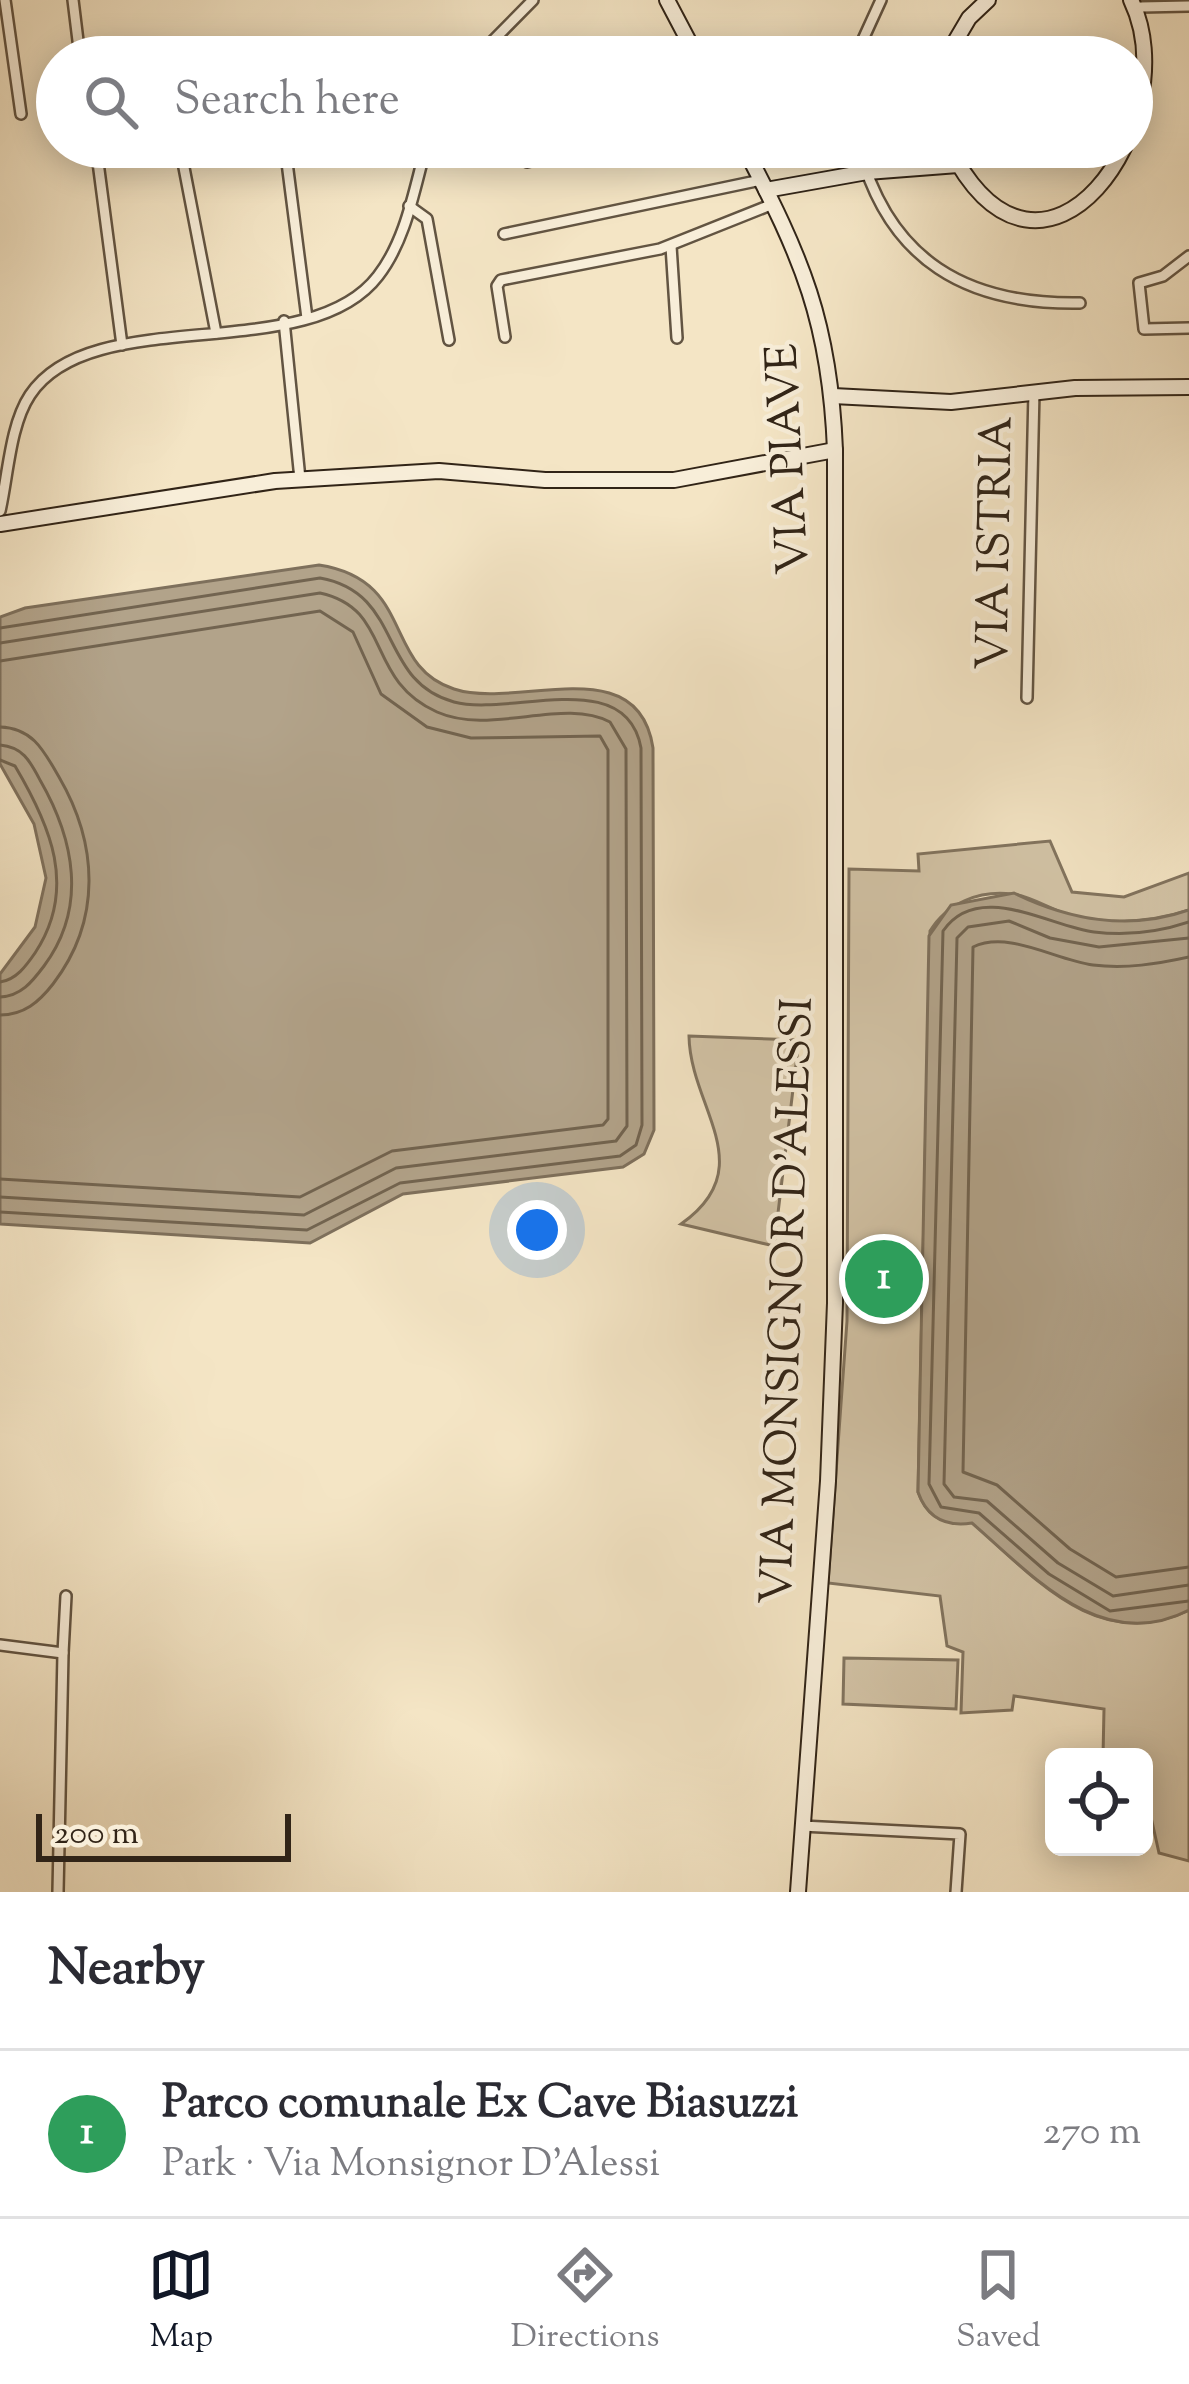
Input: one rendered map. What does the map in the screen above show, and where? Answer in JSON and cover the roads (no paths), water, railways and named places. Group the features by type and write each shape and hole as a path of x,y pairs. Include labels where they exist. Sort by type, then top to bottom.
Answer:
{"main road":[{"path":"667,0 686,36"},
{"path":"958,36 988,0"},
{"path":"1136,4 1155,23"},
{"name":"VIA PIAVE","path":"755,168 808,275 833,396 834,711"},
{"path":"767,191 867,172 919,168"},
{"path":"961,168 987,196 1026,215 1091,215"},
{"path":"833,396 951,401 1034,390 1189,387"},
{"path":"0,524 300,479 439,471 545,480 674,480 836,450"},
{"name":"VIA MONSIGNOR D'ALESSI","path":"798,1892 828,1481 835,1303 834,711"}],"street":[{"path":"5,0 20,114"},
{"path":"73,0 77,36"},
{"path":"498,36 533,0"},
{"path":"864,36 880,0"},
{"path":"1136,4 1189,6"},
{"path":"98,168 122,345"},
{"path":"184,168 216,333"},
{"path":"288,168 307,318"},
{"path":"0,511 31,392 62,368 122,345 307,318 349,304 376,280 394,249 420,168"},
{"path":"866,168 896,228 959,283 1004,300 1080,303"},
{"path":"504,234 767,191"},
{"path":"506,337 497,286 501,280 670,246 767,191"},
{"path":"409,206 427,219 449,340"},
{"path":"670,246 676,338"},
{"path":"1189,256 1163,276 1139,283 1144,329 1189,328"},
{"path":"284,321 300,479"},
{"name":"VIA ISTRIA","path":"1027,698 1034,390"},
{"path":"58,1892 66,1596"},
{"path":"0,1645 63,1653"},
{"path":"802,1826 960,1834 956,1892"}],"water":[{"path":"319,565 350,574 371,587 416,662 432,678 454,689 480,693 600,691 624,700 643,718 653,748 654,1130 644,1154 623,1167 403,1194 310,1243 0,1224 0,974 35,927 46,878 34,824 0,764 0,617 25,608"},
{"path":"1014,893 1056,910 1100,920 1144,920 1189,910 1189,1610 1157,1621 1127,1623 1071,1603 972,1523 954,1524 932,1514 918,1492 929,936 951,905"}],"place":[{"name":"Parco comunale Ex Cave Biasuzzi","path":"884,1279"}]}
